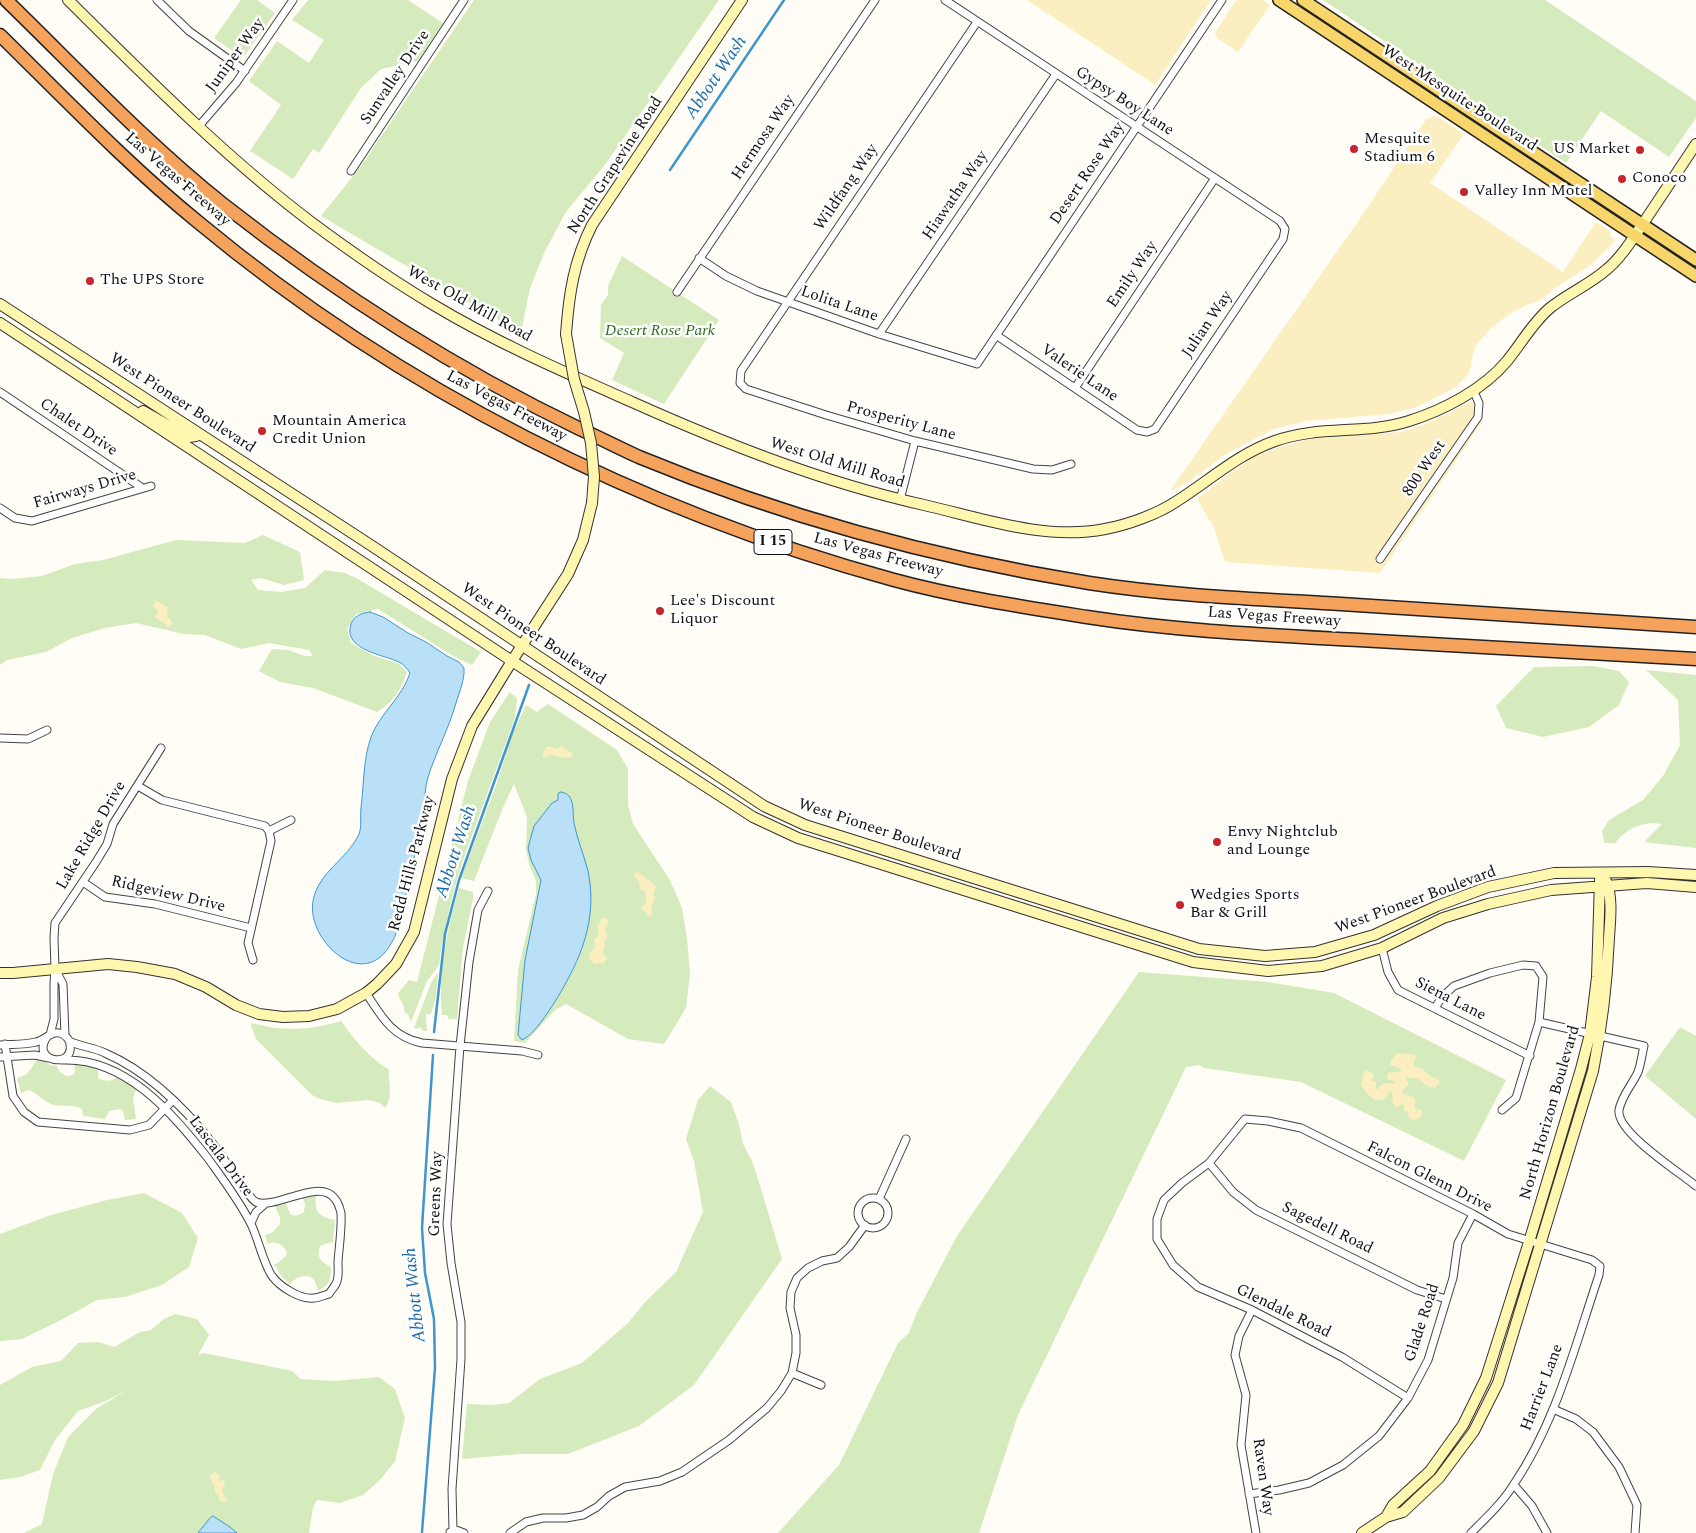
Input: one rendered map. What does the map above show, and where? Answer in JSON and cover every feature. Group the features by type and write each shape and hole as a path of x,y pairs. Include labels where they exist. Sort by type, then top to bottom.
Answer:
{"highway":[{"name":"Las Vegas Freeway","path":"6,0 157,146 222,203 298,260 375,314 463,368 539,409 635,455 729,492 811,520 905,545 998,567 1094,584 1214,596 1696,627"},
{"name":"Las Vegas Freeway","path":"0,35 139,172 200,224 285,290 364,345 452,398 532,441 626,486 713,522 808,554 897,580 991,601 1092,618 1211,632 1696,659"}],"main road":[{"name":"West Old Mill Road","path":"68,0 152,83 271,189 312,223 435,306 550,366 692,429 769,460 900,500 1020,527 1052,531 1082,532 1108,529 1154,514 1176,502 1254,449 1304,432 1370,428 1403,423 1435,412 1473,390 1502,367 1547,310 1610,268 1639,230 1696,144"},
{"name":"North Grapevine Road","path":"522,646 568,574 583,540 592,503 594,477 591,443 574,379 566,334 572,278 581,247 592,224 742,0"},
{"name":"West Mesquite Boulevard","path":"1279,0 1639,230 1696,260"},
{"name":"West Mesquite Boulevard","path":"1304,0 1639,230 1696,276"},
{"name":"West Pioneer Boulevard","path":"0,304 764,806 805,825 1200,949 1265,956 1315,952 1374,935 1437,906 1488,887 1554,873 1648,872 1696,876"},
{"name":"West Pioneer Boulevard","path":"0,323 512,661 753,817 798,838 1193,962 1268,971 1322,966 1382,948 1444,918 1488,904 1551,890 1647,883 1696,887"},
{"path":"132,410 146,412 189,437 199,434"},
{"name":"Redd Hills Parkway","path":"0,972 13,973 108,964 137,967 175,974 206,987 236,1005 259,1014 283,1017 309,1016 337,1010 366,993 396,964 414,932 452,779 472,726 522,646"},
{"name":"North Horizon Boulevard","path":"1362,1533 1386,1517 1403,1512 1439,1478 1474,1430 1498,1383 1535,1243 1593,1071 1595,1035 1607,980 1611,916 1602,872"}],"street":[{"path":"157,0 189,31 245,71"},
{"name":"Juniper Way","path":"199,126 245,71 293,0"},
{"name":"Sunvalley Drive","path":"351,171 464,0"},
{"name":"Hermosa Way","path":"677,292 875,0"},
{"name":"Gypsy Boy Lane","path":"945,0 1215,178 1280,222 1286,229"},
{"name":"Desert Rose Way","path":"977,364 1222,0"},
{"name":"Wildfang Way","path":"741,370 977,22"},
{"name":"Hiawatha Way","path":"879,334 1056,74"},
{"name":"Emily Way","path":"1075,388 1215,178"},
{"name":"Julian Way","path":"1147,432 1154,429 1166,413 1283,240 1286,229"},
{"name":"Lolita Lane","path":"699,258 726,276 757,291 879,334 977,364"},
{"name":"Valerie Lane","path":"996,335 1137,430 1147,432"},
{"name":"Prosperity Lane","path":"741,370 740,384 746,389 915,442 1033,469 1052,470 1071,464"},
{"name":"800 West","path":"1380,559 1478,417 1479,403 1473,390"},
{"name":"Chalet Drive","path":"0,392 142,488"},
{"path":"900,500 915,442"},
{"name":"Fairways Drive","path":"0,508 15,518 32,521 151,486"},
{"path":"0,738 28,739 47,730"},
{"name":"Lake Ridge Drive","path":"55,969 55,923 107,844 113,824 161,748"},
{"path":"138,786 162,800 265,826 269,831 271,841 248,943 253,960"},
{"path":"269,831 290,820"},
{"name":"Ridgeview Drive","path":"83,882 105,897 155,904 251,928"},
{"name":"Greens Way","path":"451,1532 461,1359 461,1322 451,1263 447,1224 460,1046 470,953 478,910 488,891"},
{"name":"Siena Lane","path":"1382,948 1388,972 1398,990 1530,1056"},
{"path":"1435,1008 1442,997 1454,986 1490,973 1522,965 1536,966 1543,977 1539,1022 1516,1098 1502,1110"},
{"path":"49,1058 43,1050 44,1041 49,1036 54,1019 55,969"},
{"path":"3,1056 35,1055 57,1061 62,1060 69,1054 63,984 55,969"},
{"path":"366,993 383,1018 397,1033 410,1041 522,1051 538,1055"},
{"path":"1539,1022 1644,1046 1638,1072 1623,1096 1619,1112 1624,1126 1634,1138 1696,1186"},
{"path":"67,1038 58,1033 37,1042 2,1045 13,1096 24,1112 38,1122 130,1130 149,1125 172,1100"},
{"name":"Lascala Drive","path":"62,1060 76,1059 98,1064 124,1076 165,1108 217,1170 251,1223 272,1276 289,1292 313,1298 329,1294 337,1281 340,1212 336,1200 331,1194 320,1190 265,1204 256,1202 249,1196 213,1144 151,1080 129,1065 103,1052 78,1046 67,1038"},
{"name":"Falcon Glenn Drive","path":"1209,1163 1245,1119 1268,1121 1301,1128 1473,1214 1508,1234 1592,1260 1600,1266"},
{"path":"879,1200 906,1139"},
{"name":"Glendale Road","path":"1209,1163 1182,1183 1164,1200 1157,1219 1158,1239 1173,1265 1198,1287 1252,1310 1342,1357 1408,1398"},
{"name":"Sagedell Road","path":"1209,1163 1233,1192 1256,1210 1417,1290 1446,1299"},
{"path":"870,1199 879,1200 883,1202 888,1211 886,1220 883,1224 874,1228 865,1225 858,1213 862,1204 870,1199"},
{"name":"Lascala Drive","path":"251,1223 256,1212 265,1204"},
{"name":"Glade Road","path":"1249,1494 1309,1483 1343,1465 1378,1436 1408,1398 1428,1360 1453,1278 1458,1242 1473,1214"},
{"path":"510,1533 526,1522 534,1520 583,1515 625,1487 660,1481 682,1472 729,1440 767,1408 792,1374 796,1353 796,1335 790,1308 790,1292 797,1278 808,1268 822,1261 837,1258 849,1247 865,1225"},
{"name":"Harrier Lane","path":"1471,1533 1514,1485 1553,1409 1599,1275 1600,1266"},
{"name":"Raven Way","path":"1252,1310 1239,1336 1235,1355 1246,1395 1241,1445 1256,1533"},
{"path":"792,1374 821,1385"},
{"path":"1553,1409 1576,1418 1593,1432 1619,1467 1637,1505 1635,1533"},
{"path":"1514,1485 1532,1506 1548,1533"},
{"path":"451,1532 460,1531 464,1533"}],"green space":[{"path":"241,0 257,0 275,13 245,55 240,56 214,38"},
{"path":"308,0 408,0 443,23 418,61 381,69 361,88 319,153 313,149 293,179 250,151 281,105 249,81 277,41 309,63 324,40 292,20"},
{"path":"474,0 719,0 607,162 566,212 545,251 530,288 521,333 321,216 361,166"},
{"path":"1323,0 1545,0 1696,101 1696,118 1669,157 1601,111 1566,163"},
{"name":"Desert Rose Park","path":"622,256 719,320 664,404 612,380 624,353 600,338 601,305 608,295 608,286"},
{"path":"263,535 300,552 304,580 284,585 261,578 251,580 258,590 281,592 305,588 325,570 345,573 481,652 472,665 455,657 378,609 356,614 347,629 351,643 374,656 398,663 407,672 396,695 377,712 313,688 280,682 259,671 272,649 288,650 305,656 313,656 309,650 269,643 241,649 205,635 184,634 136,623 105,628 72,638 46,652 7,660 0,665 0,578 11,579 42,576 75,564 103,560 176,540 245,543"},
{"path":"1593,666 1619,671 1629,682 1619,705 1589,727 1543,737 1506,728 1496,706 1534,667"},
{"path":"1646,670 1696,675 1696,848 1644,842 1662,824 1655,823 1642,825 1630,830 1615,843 1604,843 1602,831 1609,820 1643,800 1663,776 1680,745 1678,700"},
{"path":"510,692 517,698 515,718 464,857 453,893 439,965 427,981 411,1022 408,1014 405,1013 398,993 409,980 417,982 468,781 490,722"},
{"path":"548,704 617,750 628,769 628,804 633,824 670,880 682,908 690,974 686,1008 664,1044 628,1039 566,1004 555,1010 525,1043 514,1041 518,970 536,894 536,881 526,850 527,817 514,784 474,881 461,878 497,783 511,737 526,705 537,712"},
{"path":"459,888 473,892 473,899 463,947 457,1019 449,1019 447,1015 442,1015 442,967 447,935"},
{"path":"438,972 436,997 431,1014 426,1014 427,1031 423,1031 420,1027 414,1028 431,983"},
{"path":"1139,972 1268,982 1334,993 1506,1080 1464,1161 1301,1082 1204,1068 1199,1065 1186,1067 1018,1415 979,1533 778,1533 839,1465 898,1343 909,1333 917,1312 957,1236"},
{"path":"341,1021 362,1048 389,1070 390,1094 385,1108 380,1103 369,1100 336,1103 312,1095 256,1039 251,1026 252,1023 275,1028 297,1029"},
{"path":"1680,1027 1696,1036 1696,1119 1645,1076"},
{"path":"39,1057 50,1065 57,1066 59,1071 66,1076 73,1075 75,1072 74,1064 98,1066 98,1078 108,1081 118,1076 137,1087 133,1098 136,1119 125,1120 123,1111 120,1109 109,1111 105,1119 83,1116 82,1109 79,1107 54,1105 29,1090 21,1093 17,1078 27,1074"},
{"path":"710,1086 731,1102 739,1124 743,1144 752,1161 759,1182 782,1259 694,1385 639,1426 568,1454 520,1454 462,1459 467,1404 492,1405 509,1403 540,1379 582,1363 628,1323 645,1302 676,1272 703,1212 694,1161 686,1139 698,1100"},
{"path":"144,1193 182,1213 198,1238 189,1267 162,1285 125,1297 97,1300 22,1339 0,1341 0,1234 51,1215 107,1200"},
{"path":"316,1195 316,1206 319,1213 335,1220 333,1242 321,1245 319,1249 322,1261 331,1267 330,1279 325,1287 317,1290 316,1284 311,1277 298,1277 290,1284 282,1277 274,1264 287,1255 286,1250 278,1243 268,1244 265,1235 273,1232 280,1224 280,1218 275,1205 286,1202 290,1214 297,1215 304,1212 305,1204 303,1198"},
{"path":"175,1314 197,1319 209,1335 198,1355 204,1353 292,1371 301,1379 334,1381 379,1377 395,1389 405,1418 395,1461 380,1480 363,1495 340,1503 317,1500 313,1507 309,1533 24,1533 42,1524 53,1474 68,1437 96,1409 127,1390 106,1401 78,1411 55,1440 40,1470 20,1477 0,1480 0,1385 32,1367 61,1361 78,1343 98,1342 114,1347 140,1332 151,1330 164,1319"}],"sand":[{"path":"1027,0 1211,0 1155,85"},
{"path":"1236,0 1262,0 1270,5 1238,52 1217,38 1215,33"},
{"path":"1434,116 1464,134 1430,183 1563,272 1596,222 1610,231 1611,237 1615,240 1613,243 1592,264 1555,288 1541,300 1526,305 1508,315 1490,329 1477,344 1473,353 1470,370 1457,386 1414,408 1389,414 1306,421 1274,429 1226,454 1184,485 1170,491 1359,220 1427,118"},
{"path":"1479,398 1474,417 1482,422 1380,573 1225,562 1214,528 1197,499 1234,470 1256,456 1309,439 1401,432 1428,423"},
{"path":"156,601 168,607 167,616 173,623 169,627 155,617 158,611 153,606"},
{"path":"561,746 573,754 572,757 563,758 551,754 546,758 542,756 546,747 557,749"},
{"path":"638,872 656,886 653,894 655,897 651,909 652,915 650,916 641,907 646,904 646,892 640,889 639,882 634,876"},
{"path":"603,917 609,920 605,930 607,938 604,941 605,947 602,952 607,959 604,963 595,964 590,960 589,954 595,947 594,940 599,934 597,927"},
{"path":"1398,1053 1415,1055 1414,1067 1421,1069 1440,1082 1435,1088 1426,1085 1419,1079 1405,1077 1409,1084 1402,1092 1403,1094 1413,1097 1415,1108 1422,1110 1421,1117 1416,1120 1411,1119 1408,1116 1408,1112 1404,1111 1404,1104 1396,1107 1393,1104 1390,1091 1383,1100 1376,1100 1361,1085 1366,1070 1374,1076 1371,1081 1376,1082 1376,1090 1384,1083 1394,1084 1396,1082 1387,1079 1388,1073 1402,1071 1390,1065 1391,1060"},
{"path":"214,1472 220,1475 218,1481 224,1480 225,1482 222,1492 227,1500 225,1502 219,1501 219,1496 215,1492 210,1476"}],"water":[{"path":"370,612 383,617 459,662 464,668 464,674 453,712 428,777 415,855 398,927 392,942 380,957 367,963 353,963 339,956 318,931 313,916 313,901 321,882 354,843 359,834 368,746 375,728 402,690 410,673 399,662 366,650 353,640 350,633 352,621 358,615"},
{"path":"561,792 566,793 571,800 575,829 588,871 591,889 589,922 580,954 565,985 541,1022 532,1033 522,1040 518,1035 525,960 541,880 531,860 528,848 534,826 552,803 558,800 558,794"},
{"path":"213,1516 230,1527 237,1533 198,1533"}],"waterway":[{"name":"Abbott Wash","path":"670,170 784,0"},
{"name":"Abbott Wash","path":"434,1032 445,934 459,880 529,685"},
{"name":"Abbott Wash","path":"422,1532 435,1368 434,1319 425,1273 422,1228 433,1055"}],"place":[{"name":"Mesquite Stadium 6","path":"1354,149"},
{"name":"US Market","path":"1640,150"},
{"name":"Conoco","path":"1622,179"},
{"name":"Valley Inn Motel","path":"1464,192"},
{"name":"The UPS Store","path":"90,281"},
{"name":"Mountain America Credit Union","path":"262,431"},
{"name":"Lee's Discount Liquor","path":"660,611"},
{"name":"Envy Nightclub and Lounge","path":"1217,842"},
{"name":"Wedgies Sports Bar & Grill","path":"1180,905"}]}
